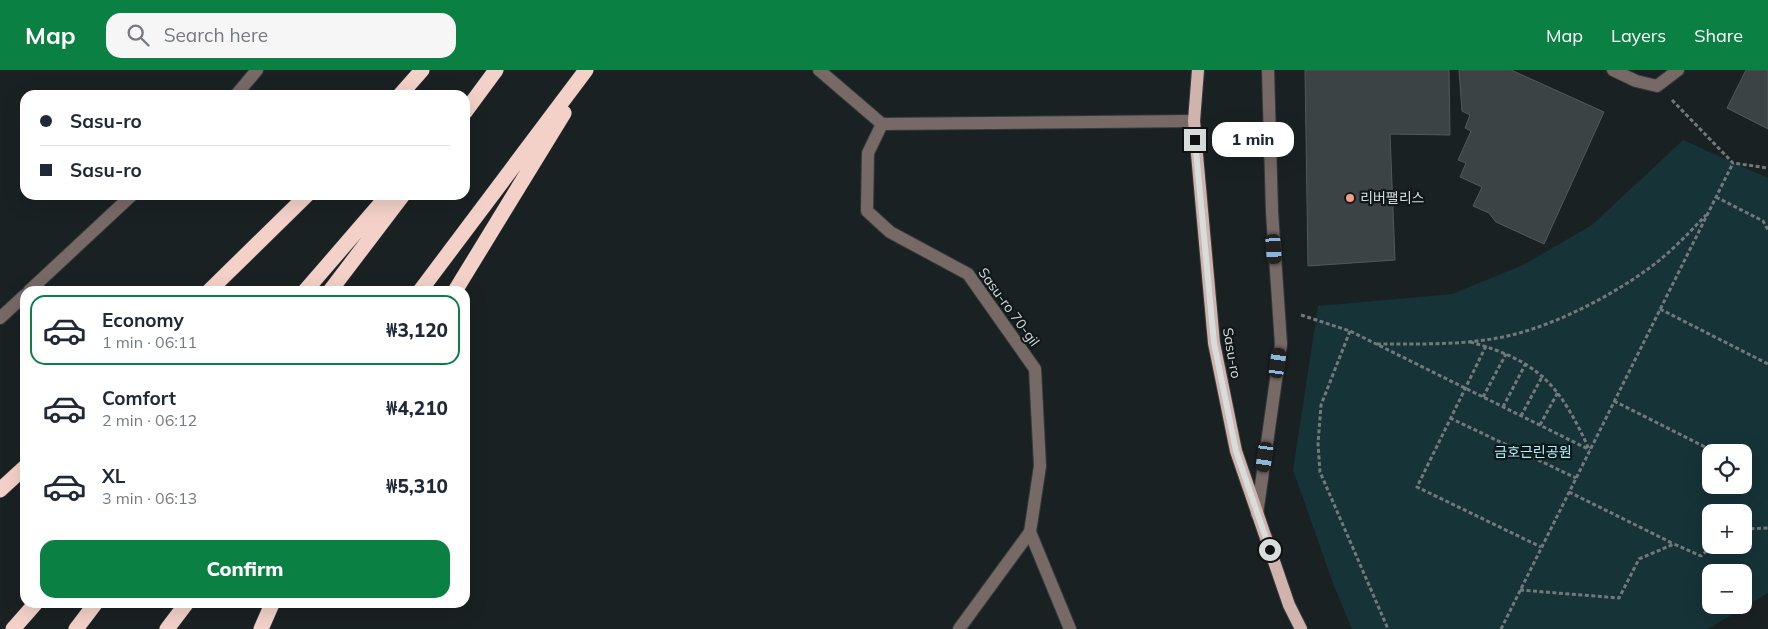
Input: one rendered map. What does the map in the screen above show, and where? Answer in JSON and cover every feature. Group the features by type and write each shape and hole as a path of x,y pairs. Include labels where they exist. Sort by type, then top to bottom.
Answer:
{"highway":[{"path":"404,90 422,70"},
{"path":"470,99 496,70"},
{"path":"470,105 496,70"},
{"path":"424,286 586,70"},
{"path":"458,286 591,70"},
{"path":"215,286 302,200"},
{"path":"309,286 384,200"},
{"path":"334,286 398,200"},
{"path":"0,490 20,472"},
{"path":"13,629 31,608"},
{"path":"76,629 92,608"},
{"path":"167,629 183,608"},
{"path":"261,629 270,608"}],"main road":[{"name":"Sasu-ro","path":"1198,70 1194,121 1214,343 1236,451 1289,606 1301,629"}],"street":[{"path":"240,90 257,70"},
{"path":"819,70 882,124 1194,121"},
{"path":"1257,514 1281,344 1272,212 1268,70"},
{"path":"1613,70 1636,81 1657,86 1678,70"},
{"name":"Sasu-ro 70-gil","path":"882,124 868,153 867,211 890,232 968,274 1035,369 1040,466 1030,532 959,629"},
{"path":"34,286 127,200"},
{"path":"0,318 20,300"},
{"path":"1030,532 1070,629"}],"path":[{"path":"1657,86 1733,163 1768,168"},
{"path":"1500,629 1733,163"},
{"path":"1716,198 1763,221 1768,230"},
{"path":"1378,344 1492,339 1540,326 1580,309 1618,288 1655,264 1680,242 1710,210"},
{"path":"1660,308 1768,364"},
{"path":"1296,314 1350,331 1590,450"},
{"path":"1350,331 1321,405 1318,444 1320,472 1388,629"},
{"path":"1466,341 1506,354 1526,363 1543,375 1558,392 1576,421 1590,450"},
{"path":"1486,346 1417,487 1541,547"},
{"path":"1483,397 1506,354"},
{"path":"1503,407 1526,363"},
{"path":"1521,416 1543,375"},
{"path":"1540,425 1558,392"},
{"path":"1614,401 1702,445"},
{"path":"1450,418 1576,478"},
{"path":"1569,492 1674,544 1701,556 1703,554"},
{"path":"1752,529 1768,528"},
{"path":"1520,590 1619,598 1639,559 1674,544"}],"green space":[{"name":"금호근린공원","path":"1683,140 1768,178 1768,593 1752,603 1752,564 1702,564 1702,614 1733,614 1708,629 1352,629 1334,586 1293,470 1318,306 1452,294 1523,265 1592,225"}],"building":[{"name":"리버팰리스","path":"1305,70 1449,70 1450,135 1390,134 1395,260 1308,266"},
{"path":"1459,70 1511,70 1604,112 1544,244 1496,222 1489,213 1473,206 1482,187 1460,177 1466,163 1458,160 1471,131 1465,128 1470,115 1462,111"},
{"path":"1746,70 1768,70 1768,129 1727,108"}],"place":[{"name":"리버팰리스","path":"1350,198"}],"route":[{"path":"1195,140 1214,343 1236,451 1270,550"}]}
